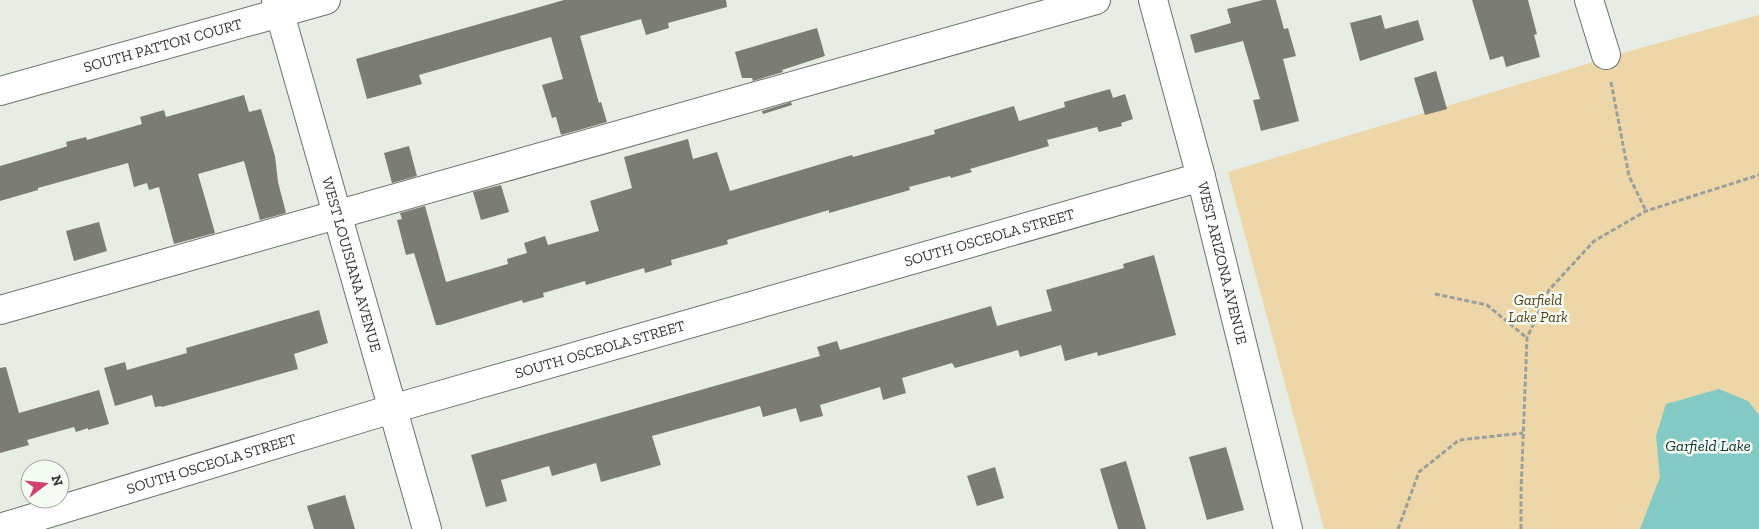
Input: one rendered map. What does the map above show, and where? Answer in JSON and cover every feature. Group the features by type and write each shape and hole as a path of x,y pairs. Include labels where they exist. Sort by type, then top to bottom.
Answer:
{"street":[{"name":"SOUTH PATTON COURT","path":"0,91 277,7 326,0"},
{"path":"0,310 1096,0"},
{"name":"WEST ARIZONA AVENUE","path":"1153,0 1201,177 1288,529"},
{"path":"1589,0 1606,55"},
{"name":"WEST LOUISIANA AVENUE","path":"277,7 427,529"},
{"name":"SOUTH OSCEOLA STREET","path":"0,528 392,409 1201,177"}],"path":[{"path":"1606,55 1629,176 1646,211"},
{"path":"1521,529 1527,338 1550,290 1594,241 1646,211 1759,175"},
{"path":"1435,294 1487,305 1527,338"},
{"path":"1398,529 1418,472 1459,440 1523,433"}],"green space":[{"name":"Garfield Lake Park","path":"1759,15 1759,529 1324,529 1228,172 1630,51"}],"water":[{"name":"Garfield Lake","path":"1719,389 1748,401 1759,415 1759,529 1640,529 1660,477 1656,436 1666,404"}],"building":[{"path":"564,0 726,0 727,7 668,23 669,28 646,35 641,19 580,36 599,103 601,102 607,122 561,135 556,117 552,118 542,85 563,79 551,37 419,75 422,84 367,99 356,59"},
{"path":"1263,0 1276,0 1284,29 1288,28 1296,56 1283,59 1299,121 1261,131 1253,100 1260,99 1243,41 1195,53 1190,35 1231,23 1227,9"},
{"path":"1472,0 1528,0 1537,34 1534,35 1540,57 1506,67 1503,56 1490,60"},
{"path":"1381,15 1385,29 1418,20 1424,40 1360,61 1350,23"},
{"path":"817,28 825,56 753,81 752,78 742,78 735,52"},
{"path":"1436,71 1447,109 1425,115 1414,78"},
{"path":"1110,89 1113,98 1125,94 1133,119 1121,123 1122,126 1099,132 1097,127 1047,140 1049,146 970,169 972,172 909,187 910,190 829,213 829,210 727,240 728,244 671,260 672,265 645,273 644,268 586,285 585,281 543,293 544,297 523,303 522,300 440,325 436,325 414,253 406,255 397,220 402,219 400,213 425,206 446,282 508,264 507,259 527,253 524,243 545,236 548,245 599,231 590,201 632,188 624,157 688,139 693,159 717,152 730,191 852,155 853,157 935,134 934,130 1014,106 1019,121 1065,107 1064,102"},
{"path":"244,95 249,112 261,109 275,156 278,182 286,213 260,220 244,161 198,174 215,233 174,244 159,187 149,190 147,183 134,187 128,163 38,188 38,190 0,201 0,166 65,147 67,146 66,142 86,137 87,140 142,124 140,117 164,110 166,117"},
{"path":"791,102 792,105 763,114 762,111"},
{"path":"409,146 417,176 392,183 384,153"},
{"path":"501,185 509,212 481,220 473,192"},
{"path":"99,222 107,251 74,261 66,231"},
{"path":"1154,255 1176,335 1098,356 1097,352 1065,361 1061,345 1020,357 1018,350 955,368 952,363 902,378 906,393 883,400 880,387 820,405 823,416 800,422 796,408 763,417 760,406 652,436 661,465 601,482 596,463 552,476 549,466 501,480 507,501 486,507 471,455 820,356 817,347 837,341 840,350 991,306 997,326 1052,311 1046,290 1124,268 1123,264"},
{"path":"319,310 328,343 294,354 298,369 162,407 155,407 152,395 115,406 104,368 125,362 127,370 187,353 186,348"},
{"path":"6,367 19,413 99,390 109,424 76,432 74,427 27,440 29,445 0,453 0,368"},
{"path":"1226,447 1244,510 1207,520 1189,457"},
{"path":"1126,461 1146,529 1118,529 1100,469"},
{"path":"995,467 1004,498 977,506 967,476"},
{"path":"345,495 355,529 314,529 307,506"}]}
